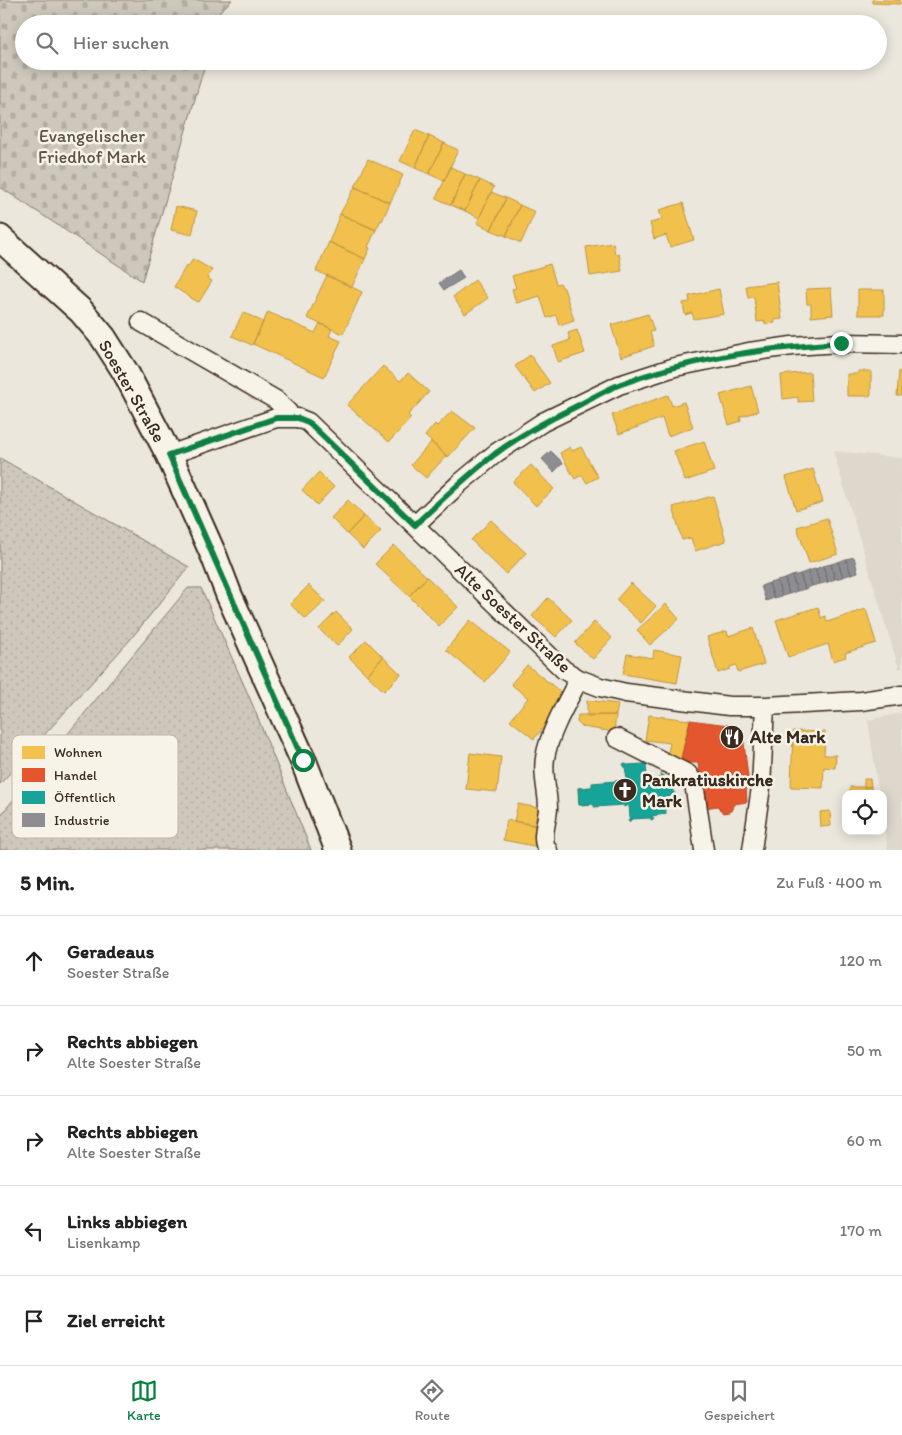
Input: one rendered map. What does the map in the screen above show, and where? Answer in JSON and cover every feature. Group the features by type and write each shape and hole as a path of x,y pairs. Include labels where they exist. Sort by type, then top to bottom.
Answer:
{"main road":[{"name":"Soester Straße","path":"0,238 81,311 103,337 126,373 169,455 303,760 338,850"}],"street":[{"name":"Alte Soester Straße","path":"141,322 276,400 288,412 289,417 308,422 564,670 579,679 600,687 626,693 729,706 861,701 902,695"},
{"path":"415,525 496,453 543,422 619,385 675,367 749,352 792,346 841,343 902,344"},
{"path":"169,455 276,418 289,417"},
{"path":"548,850 545,847 548,809 545,758 558,720 579,679"},
{"path":"752,850 761,788 764,706"},
{"path":"617,738 688,774 694,783 704,850"}],"shaded area":[{"path":"833,451 902,458 902,668 899,669"},
{"path":"902,713 902,850 888,850 886,835 887,790 878,790 868,720"}],"green space":[{"name":"Evangelischer Friedhof Mark","path":"0,0 232,0 220,11 219,15 15,15 15,70 203,70 142,281 0,187"},
{"path":"0,458 189,567 129,641 44,735 12,735 12,771 0,784"},
{"path":"188,588 201,588 251,701 311,850 0,850 0,816 12,801 12,838 178,838 178,735 67,735"}],"building: Wohnen":[{"path":"872,0 900,0 900,4 872,3"},
{"path":"415,130 429,136 415,168 400,161"},
{"path":"429,136 444,143 429,174 415,168"},
{"path":"444,143 458,150 444,181 429,174"},
{"path":"368,159 403,175 390,203 355,187"},
{"path":"451,167 465,174 451,205 436,198"},
{"path":"465,174 480,180 465,211 451,205"},
{"path":"480,180 494,187 479,218 465,211"},
{"path":"355,187 390,203 376,230 340,214"},
{"path":"491,192 506,198 491,230 477,223"},
{"path":"506,198 520,205 506,236 491,230"},
{"path":"683,203 694,240 670,247 666,235 654,239 650,223 662,220 659,210"},
{"path":"520,205 535,212 521,243 506,236"},
{"path":"176,206 197,211 192,235 171,230"},
{"path":"340,214 376,230 365,259 329,242"},
{"path":"329,242 365,259 352,287 316,271"},
{"path":"613,243 615,254 619,253 622,271 590,276 586,247"},
{"path":"193,259 212,270 207,278 212,281 199,302 174,287 186,266 188,267"},
{"path":"550,264 556,284 560,283 564,288 574,320 559,325 556,315 547,318 540,296 516,303 512,289 516,288 512,276"},
{"path":"327,275 362,292 343,334 307,318"},
{"path":"475,280 488,298 465,314 453,297"},
{"path":"777,282 782,319 774,320 775,323 765,324 765,321 757,322 754,297 748,298 746,286"},
{"path":"831,288 833,315 811,317 811,304 807,304 806,289"},
{"path":"719,289 724,314 694,319 692,313 685,315 683,303 690,302 689,296"},
{"path":"858,290 884,290 884,315 858,315"},
{"path":"243,312 263,322 252,345 232,336"},
{"path":"268,312 315,333 320,323 332,329 329,336 341,341 324,377 253,344"},
{"path":"648,314 654,331 650,332 654,346 621,357 611,325"},
{"path":"577,330 585,353 558,362 553,346 570,340 568,333"},
{"path":"530,355 550,383 535,393 515,366"},
{"path":"383,366 400,381 408,373 429,392 408,415 411,418 389,442 347,405"},
{"path":"858,371 871,371 871,396 847,396 847,374 858,374"},
{"path":"899,371 902,372 902,396 897,396"},
{"path":"810,372 812,401 798,402 798,397 783,399 781,375"},
{"path":"751,386 758,411 740,417 741,421 729,425 720,395"},
{"path":"668,395 672,406 684,402 693,427 668,436 662,418 619,434 612,415"},
{"path":"452,411 475,428 448,457 425,436 435,424 437,426"},
{"path":"704,441 714,471 685,481 674,451"},
{"path":"431,442 446,456 426,478 411,465"},
{"path":"570,447 572,451 581,447 598,477 587,483 582,475 575,479 560,453"},
{"path":"531,465 554,489 536,506 513,482"},
{"path":"813,469 823,502 796,510 786,477"},
{"path":"319,472 334,487 317,505 302,490"},
{"path":"713,496 726,541 695,551 691,538 682,540 673,507"},
{"path":"348,500 364,516 347,534 331,518"},
{"path":"364,516 381,531 363,549 347,534"},
{"path":"827,518 838,554 809,563 797,527"},
{"path":"491,520 526,553 506,574 471,540"},
{"path":"394,545 427,577 409,596 375,564"},
{"path":"427,577 458,607 439,626 409,596"},
{"path":"631,583 656,606 641,623 616,600"},
{"path":"309,585 325,601 306,619 290,604"},
{"path":"548,598 572,620 556,637 532,616"},
{"path":"666,604 679,619 650,645 637,630"},
{"path":"818,607 821,618 825,616 827,622 866,609 876,643 845,653 846,657 833,661 828,644 788,657 776,620"},
{"path":"336,612 353,629 337,646 319,629"},
{"path":"470,620 510,652 485,682 446,650"},
{"path":"594,622 612,638 593,659 575,643"},
{"path":"753,628 764,664 738,672 736,665 718,673 707,637 727,631 728,636"},
{"path":"366,640 383,657 367,675 349,657"},
{"path":"654,650 682,655 677,683 623,674 627,654 653,658"},
{"path":"383,657 401,674 384,691 367,675"},
{"path":"527,665 563,694 553,709 556,712 534,739 510,720 528,698 511,684"},
{"path":"587,700 618,704 616,715 587,716"},
{"path":"578,715 616,715 614,732 582,727 577,722"},
{"path":"649,715 690,720 680,763 667,757 670,743 645,740"},
{"path":"793,731 825,732 824,755 836,755 835,768 824,767 823,788 791,787"},
{"path":"470,753 501,757 497,792 466,789"},
{"path":"864,779 870,779 871,787 864,787"},
{"path":"592,787 594,804 579,805 578,788"},
{"path":"850,787 871,787 871,790 850,790"},
{"path":"518,804 544,809 541,826 514,821"},
{"path":"830,811 831,826 821,827 820,812"},
{"path":"507,820 542,827 539,847 503,840"}],"building: Handel":[{"path":"690,720 736,726 743,735 749,785 746,785 747,802 734,804 729,812 723,813 718,806 704,808 698,763 680,763"}],"building: Öffentlich":[{"name":"Pankratiuskirche Mark","path":"646,761 648,762 646,765 647,779 661,778 660,775 663,775 663,778 675,782 673,784 673,792 676,794 675,796 672,795 665,799 666,814 651,816 654,818 652,820 649,818 632,819 629,822 629,805 624,807 624,805 594,807 594,804 579,805 578,788 592,787 592,783 627,780 624,763 627,765 644,764"}],"building: Industrie":[{"path":"459,270 464,278 444,290 439,283"},
{"path":"551,451 563,463 554,472 542,459"},
{"path":"854,557 858,572 851,574 846,559"},
{"path":"846,559 851,574 843,577 838,562"},
{"path":"838,562 843,577 835,579 831,564"},
{"path":"831,564 835,579 828,582 823,566"},
{"path":"823,566 828,582 820,584 815,569"},
{"path":"815,569 820,584 812,586 808,571"},
{"path":"808,571 812,586 805,589 800,574"},
{"path":"800,574 805,589 797,591 792,576"},
{"path":"792,576 797,591 789,594 785,579"},
{"path":"785,579 789,594 782,596 777,581"},
{"path":"777,581 782,596 774,598 769,583"},
{"path":"769,583 774,598 766,601 761,586"}],"place":[{"name":"Alte Mark","path":"732,737"},
{"name":"Pankratiuskirche Mark","path":"625,790"}],"route":[{"path":"303,760 169,455 276,418 298,418 308,422 415,525 496,453 543,422 619,385 675,367 749,352 792,346 841,343"}]}
